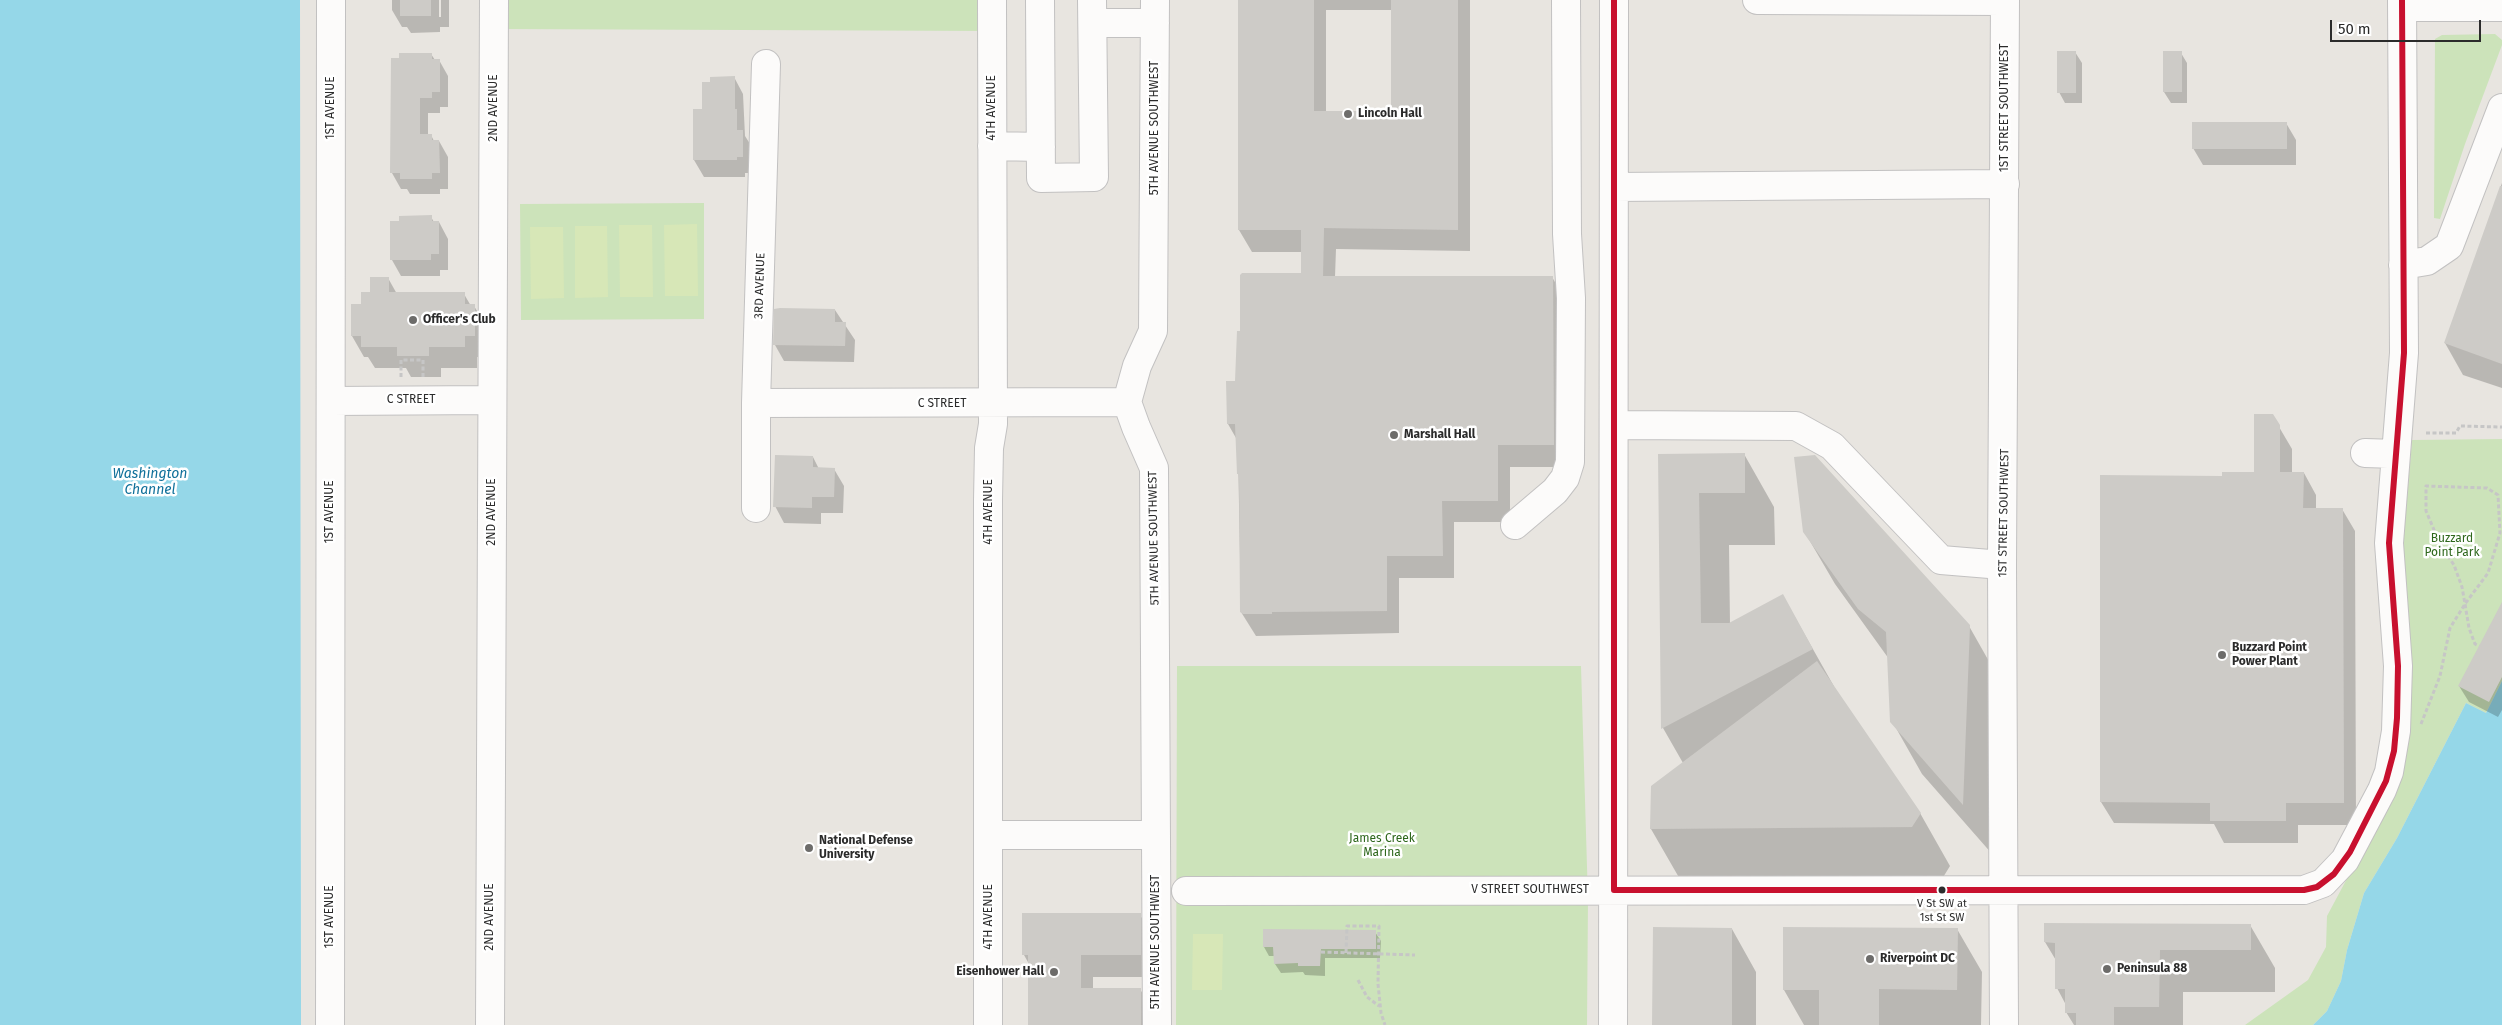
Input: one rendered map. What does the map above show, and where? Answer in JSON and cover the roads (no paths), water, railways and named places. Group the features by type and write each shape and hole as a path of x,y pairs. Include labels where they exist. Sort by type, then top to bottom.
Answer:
{"street":[{"name":"1ST AVENUE","path":"330,1025 331,0"},
{"name":"2ND AVENUE","path":"490,1025 494,0"},
{"name":"4TH AVENUE","path":"988,1025 988,500 993,403 992,0"},
{"path":"1040,0 1042,178 1094,177 1092,11 1155,12"},
{"path":"1515,525 1555,491 1565,478 1570,462 1571,298 1567,234 1566,0"},
{"path":"1613,1025 1614,0"},
{"path":"1757,0 2005,0"},
{"name":"1ST STREET SOUTHWEST","path":"2004,1025 2002,565 2005,0"},
{"path":"2366,453 2396,454 2404,353 2402,3 2502,7"},
{"name":"5TH AVENUE SOUTHWEST","path":"1155,12 1153,331 1137,366 1127,402 1136,428 1154,468 1157,1025"},
{"name":"3RD AVENUE","path":"756,508 756,403 766,64"},
{"path":"2403,265 2427,261 2449,246 2502,108"},
{"path":"992,146 1042,147"},
{"path":"1614,187 2005,184"},
{"name":"C STREET","path":"331,401 492,400"},
{"name":"C STREET","path":"756,403 1127,402"},
{"path":"1614,425 1796,426 1832,446 1941,560 2002,565"},
{"name":"V STREET SOUTHWEST","path":"1186,891 2304,890 2323,884 2340,868 2350,852 2382,790 2394,751 2398,705 2398,666 2388,543 2396,454"},
{"path":"988,835 1156,835"}],"water":[{"name":"Washington Channel","path":"0,0 300,0 301,1025 0,1025"},
{"path":"2502,681 2502,1025 2313,1025 2327,1011 2341,981 2347,950 2364,893 2397,838 2466,703 2486,713"}],"place":[{"name":"Lincoln Hall","path":"1348,114"},
{"name":"Officer's Club","path":"413,320"},
{"name":"Marshall Hall","path":"1394,435"},
{"name":"Buzzard Point Power Plant","path":"2222,655"},
{"name":"National Defense University","path":"809,848"},
{"name":"V St SW at 1st St SW","path":"1942,890"},
{"name":"Riverpoint DC","path":"1870,959"},
{"name":"Peninsula 88","path":"2107,969"},
{"name":"Eisenhower Hall","path":"1054,972"}],"park label":[{"name":"Buzzard Point Park","path":"2452,546"},
{"name":"James Creek Marina","path":"1382,846"}]}
